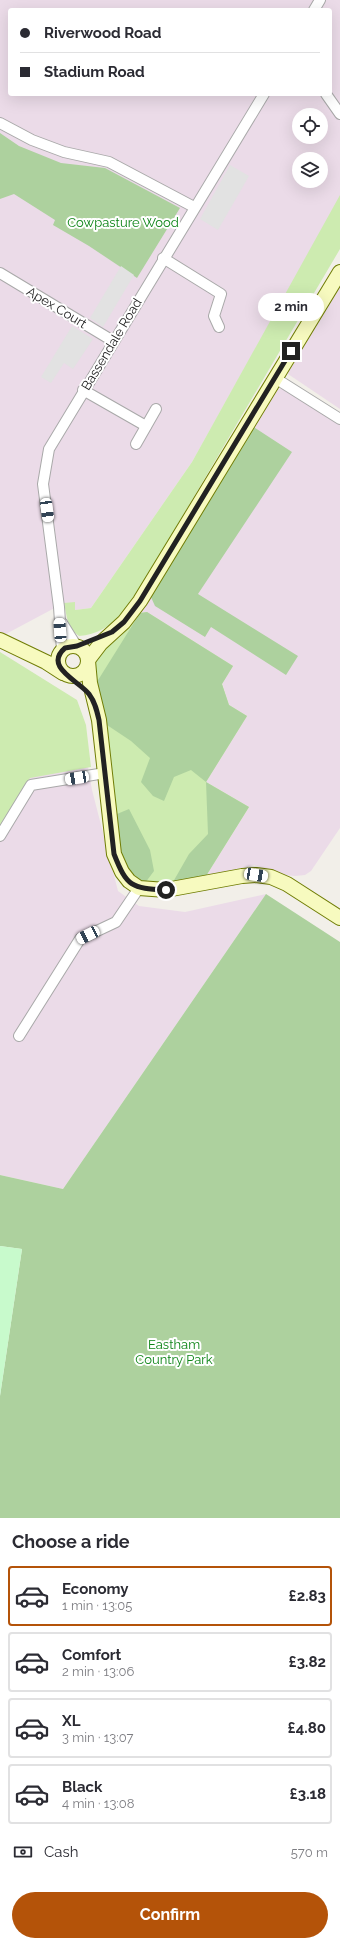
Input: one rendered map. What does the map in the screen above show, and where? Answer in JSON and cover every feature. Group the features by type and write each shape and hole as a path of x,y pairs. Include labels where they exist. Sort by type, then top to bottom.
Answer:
{"street":[{"name":"Bassendale Road","path":"62,651 60,617 43,484 49,449 83,390 263,96"},
{"path":"327,96 340,114"},
{"path":"0,123 32,140 64,152 109,162 194,207"},
{"path":"163,258 221,294 214,316 219,327"},
{"path":"62,651 58,661 61,670 65,674 76,676 81,674 85,671 88,661 96,648 124,622 140,601 340,272"},
{"name":"Apex Court","path":"0,273 113,341"},
{"path":"275,378 340,419"},
{"path":"83,390 146,426"},
{"path":"136,444 156,409"},
{"name":"Bassendale Road","path":"60,617 69,636 77,647"},
{"path":"19,649 40,652 62,651 69,647 77,647 112,632"},
{"path":"0,640 46,662 65,674 85,690 95,702"},
{"path":"77,647 85,652 88,661 90,683 99,720 114,854 122,872 129,881 139,888 166,890 242,876 256,875 271,877 287,884 340,918"},
{"path":"0,836 31,785 105,774"},
{"path":"19,1036 80,939 116,922 139,888"}],"shaded area":[{"path":"0,0 340,0 340,197 192,462 91,608 75,610 64,603 4,635 0,632"},
{"path":"230,165 249,176 218,230 200,219"},
{"path":"121,266 134,275 103,327 90,318"},
{"path":"340,283 340,409 288,374 288,368"},
{"path":"72,326 93,339 73,369 64,363 51,383 41,377"},
{"path":"276,389 282,389 340,425 340,828 311,871 305,875 285,875 254,865 206,876 249,807 206,782 229,705 222,683 232,666 147,612 140,613"},
{"path":"0,659 78,708 92,790 118,891 139,906 185,912 266,894 63,1189 0,1175"}],"green space":[{"name":"Cowpasture Wood","path":"0,133 19,146 61,163 105,168 180,208 137,278 89,246 53,225 55,220 14,194 0,199"},
{"path":"340,195 340,249 149,573 128,605 112,623 92,634 79,636 70,625 64,603 75,602 75,610 91,608 192,462"},
{"path":"252,426 292,452 198,594 298,656 286,675 211,627 205,637 155,606 150,595"},
{"path":"147,612 233,666 222,684 229,705 247,716 206,782 249,807 206,876 157,885 145,883 122,858 107,725 95,685 94,673 96,658 102,649 120,637 140,613"},
{"path":"147,612 233,666 222,684 229,705 247,716 206,782 191,770 174,777 164,801 153,796 141,782 150,758 131,741 107,725 95,685 140,613"},
{"path":"0,652 77,700 86,725 91,767 30,778 0,827"},
{"path":"206,782 249,807 206,876 173,882 189,854 208,834"},
{"path":"129,809 150,850 154,871 145,883 129,870 120,845 117,814"},
{"name":"Eastham Country Park","path":"266,894 340,942 340,1518 0,1518 0,1396 22,1249 0,1246 0,1175 63,1189"},
{"path":"0,1246 22,1249 0,1396"}],"route":[{"path":"166,890 139,888 129,881 122,872 114,854 99,720 95,702 89,693 61,670 58,661 59,656 65,648 77,646 112,632 124,622 140,601 291,351"}]}
